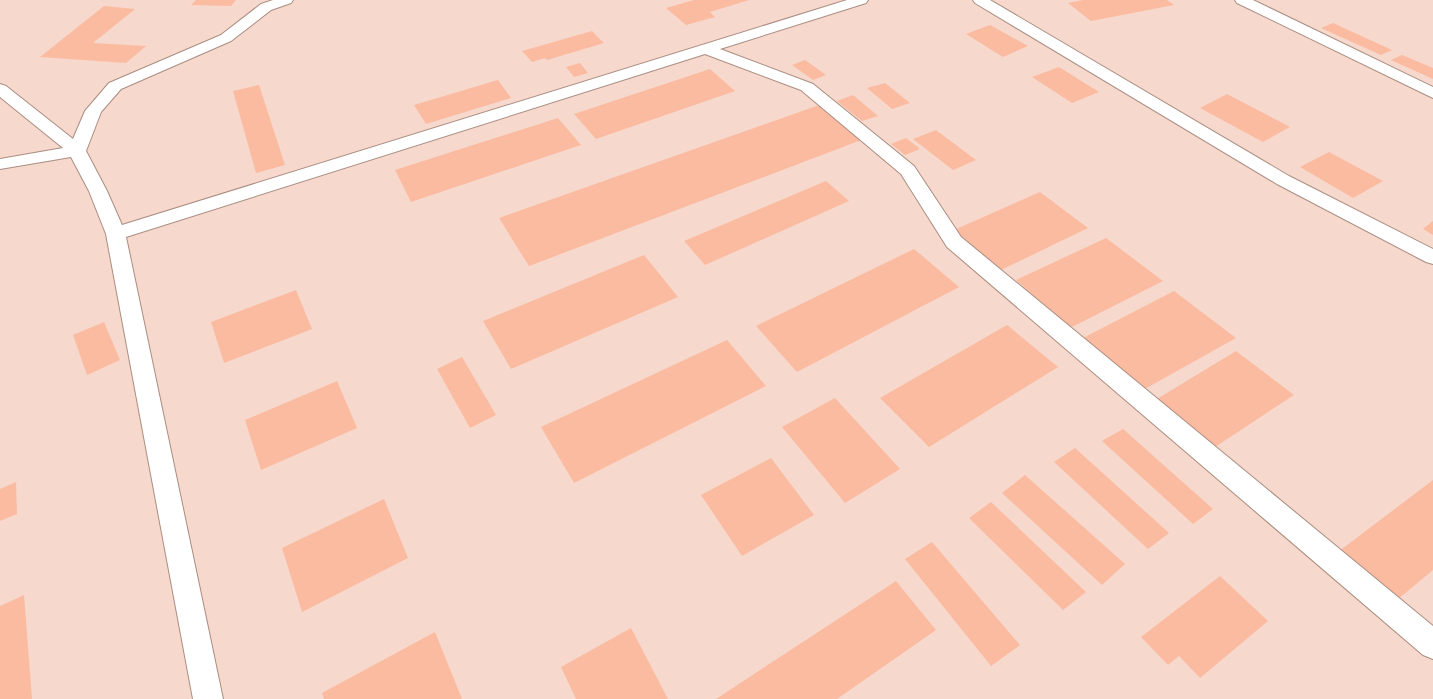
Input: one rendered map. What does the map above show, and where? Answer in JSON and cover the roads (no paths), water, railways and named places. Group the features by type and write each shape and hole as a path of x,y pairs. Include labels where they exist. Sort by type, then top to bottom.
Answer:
{"street":[{"path":"77,151 92,111 115,86 226,38 266,7 286,0"},
{"path":"116,234 861,0"},
{"path":"980,0 1283,180 1433,257"},
{"path":"1242,0 1433,92"},
{"path":"706,49 807,87 837,111 908,170 954,242 1433,645"},
{"path":"0,89 77,151 98,191 116,234 208,699"},
{"path":"0,164 77,151"}]}
